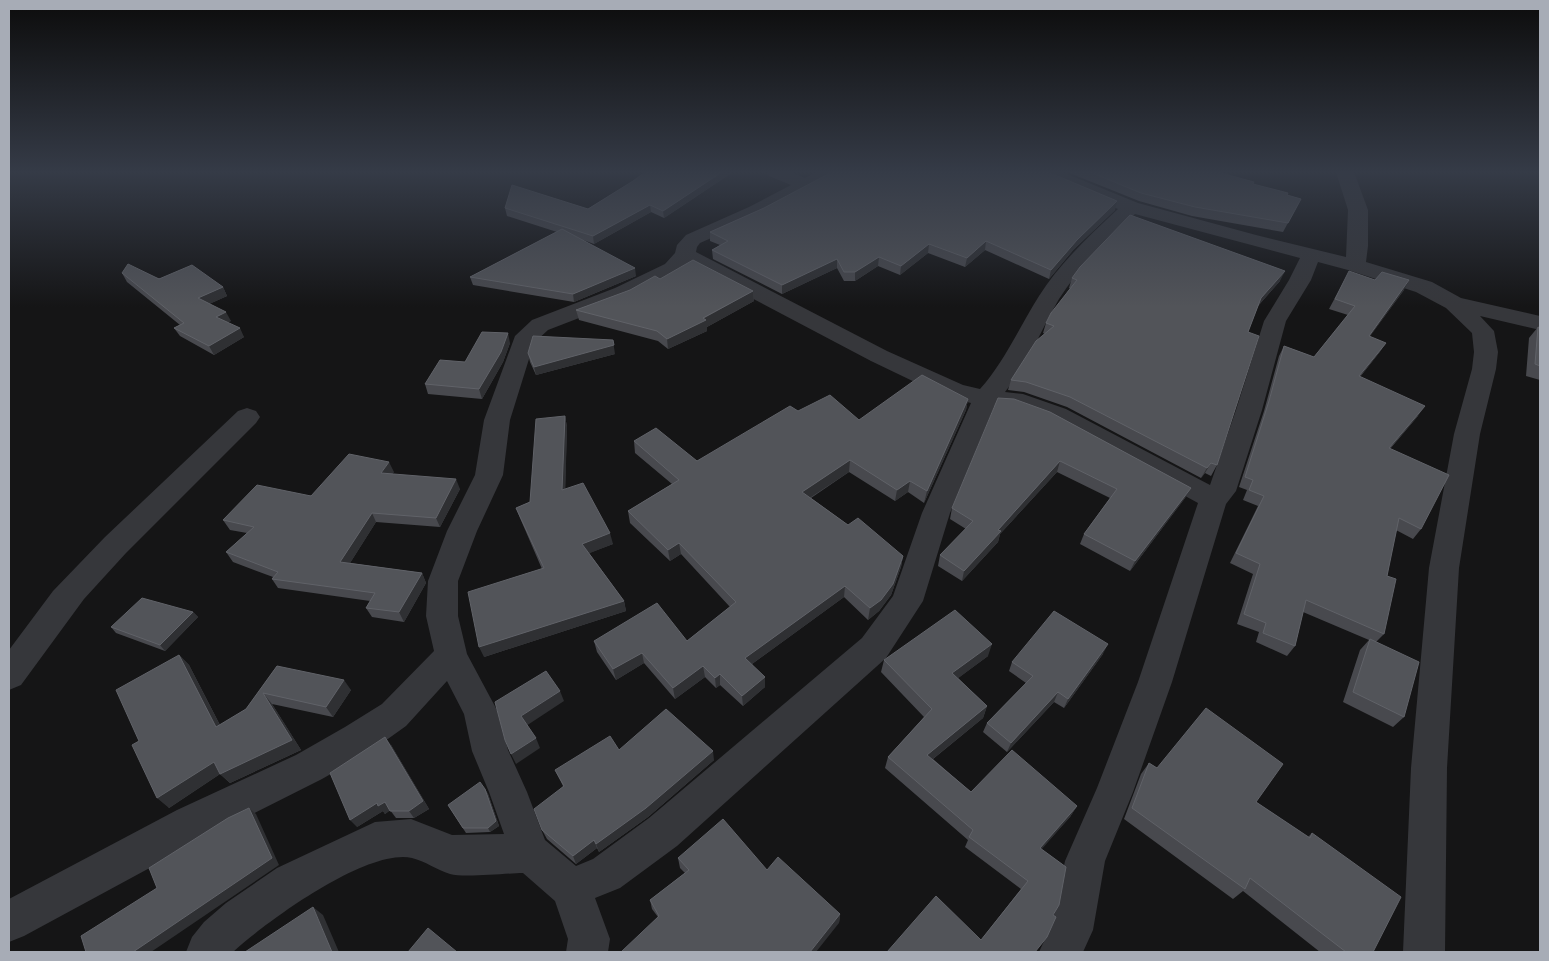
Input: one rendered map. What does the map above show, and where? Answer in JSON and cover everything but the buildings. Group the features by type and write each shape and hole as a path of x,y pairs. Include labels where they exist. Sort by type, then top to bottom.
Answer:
{"street":[{"path":"588,952 589,939 571,888 530,853 508,792 490,751 481,712 451,656 442,616 443,581 462,531 489,475 497,420 523,341 540,325 623,293 672,268 685,255 687,245 693,239 743,217"},
{"path":"571,888 606,874 663,832 874,648 907,601 936,513 985,399 1004,377 1050,296 1088,249 1121,217"},
{"path":"1168,217 1355,265 1424,288 1454,303 1540,323"},
{"path":"1355,265 1358,246 1358,217"},
{"path":"685,255 879,356 956,391 985,399 1014,400 1057,415 1213,499"},
{"path":"1060,952 1072,930 1086,861 1155,682 1213,499 1222,490 1249,410 1269,337 1275,321 1300,280 1311,255"},
{"path":"1424,952 1430,768 1444,568 1467,434 1486,352 1482,331 1454,303"},
{"path":"9,675 72,591 115,546 189,476 247,417"},
{"path":"9,921 191,824 309,767 358,739 394,716 419,687 451,656"},
{"path":"207,952 219,937 241,918 291,882 376,841 411,838 452,855 530,853"}]}
